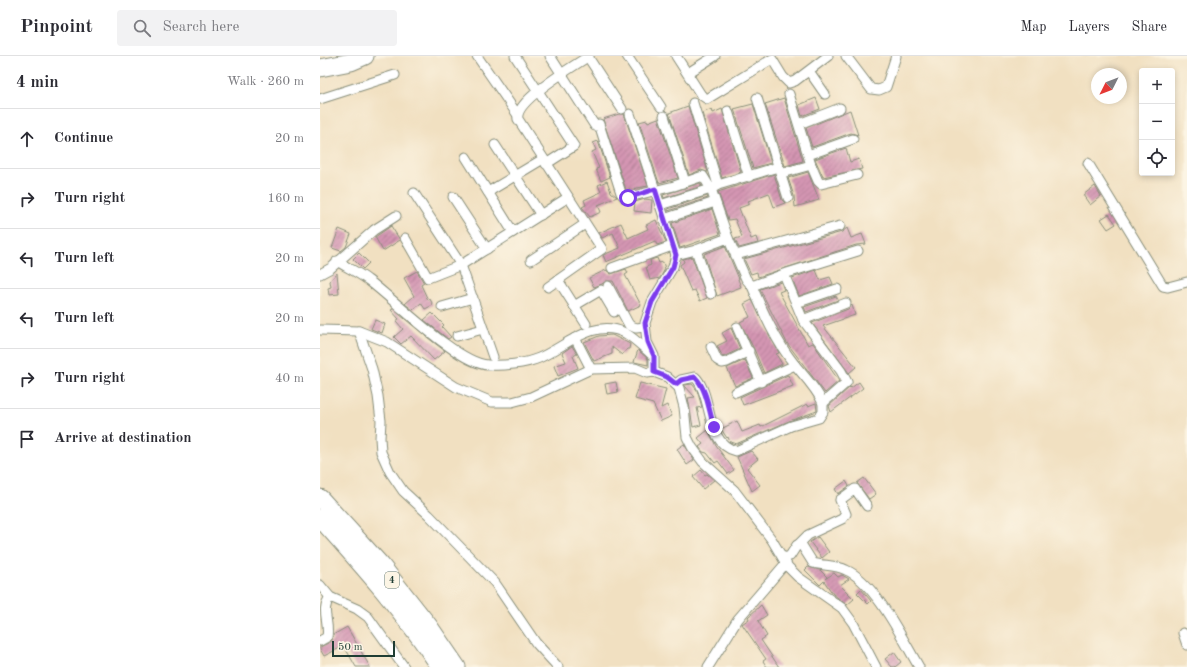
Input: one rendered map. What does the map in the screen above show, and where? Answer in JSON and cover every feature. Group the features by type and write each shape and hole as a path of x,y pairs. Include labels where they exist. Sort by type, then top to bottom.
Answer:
{"highway":[{"path":"320,68 351,62 365,56"},
{"name":"4","path":"320,498 385,571 429,626 457,667"},
{"name":"4","path":"320,518 371,575 420,635 440,667"}],"street":[{"path":"476,56 517,114 518,119 567,198 602,249 548,287"},
{"path":"488,192 515,176 574,146 515,56"},
{"path":"550,56 597,125 623,196 631,198 655,189 661,190 702,176 714,187"},
{"path":"517,114 519,109 538,91 588,56 622,109"},
{"path":"627,56 662,111 685,182"},
{"path":"676,56 701,95 707,99 774,57 783,77 789,83 795,81 828,56"},
{"path":"688,74 715,56"},
{"path":"846,56 871,89 878,90 886,86 892,58"},
{"path":"809,71 825,94"},
{"path":"320,99 395,75"},
{"path":"789,94 811,165 818,181 821,184 857,175"},
{"path":"757,98 788,198"},
{"path":"676,384 690,377 695,377 697,379 706,398 714,427 719,437 726,447 736,451 791,426 819,418 823,412 823,403 816,390 795,365 774,333 752,286 746,279 728,238 715,202 714,187 693,103"},
{"path":"799,124 840,108"},
{"path":"728,111 749,176"},
{"path":"630,114 674,250 673,267 652,302 645,323 648,342 654,356 654,372"},
{"path":"808,155 853,139"},
{"path":"495,145 541,215"},
{"path":"466,157 513,232"},
{"path":"1088,163 1164,286 1168,287 1187,282"},
{"path":"778,167 783,172 786,172 811,165"},
{"path":"660,205 778,167"},
{"path":"414,193 461,265 493,357"},
{"path":"453,197 487,249"},
{"path":"405,238 428,278 461,265 567,198"},
{"path":"664,219 715,202"},
{"path":"320,274 332,268 337,261 374,230 396,216"},
{"path":"530,260 585,224"},
{"path":"736,255 840,226"},
{"path":"612,268 674,250 696,250 728,238"},
{"path":"696,250 712,294"},
{"path":"752,286 784,274 858,251"},
{"path":"337,261 368,280 450,348 472,362 488,365 525,362 538,358 596,329 618,330 625,333 654,356"},
{"path":"784,274 803,320 841,371 847,382 823,403"},
{"path":"558,280 586,324"},
{"path":"608,286 629,325 636,328 645,327"},
{"path":"796,303 837,289"},
{"path":"574,306 601,290 614,312"},
{"path":"442,307 473,298"},
{"path":"803,320 846,303"},
{"path":"738,327 761,382"},
{"path":"457,336 483,329"},
{"path":"320,330 359,331 387,342 456,388 492,402 512,402 531,397 591,369 635,368 647,373 654,372 667,377 676,384 682,393 685,426 692,447 703,462 734,490 798,577 842,608 853,623 876,667"},
{"path":"359,331 372,369 378,396 381,421 381,452 390,472 403,491 429,515 495,583 536,643 558,667"},
{"path":"576,338 591,369"},
{"path":"711,347 717,360 722,363 748,351"},
{"path":"736,392 761,382 795,365"},
{"path":"708,667 738,620 799,544 808,535 842,519 846,514 840,500 855,489 867,506"},
{"path":"799,544 802,546 813,563 847,570 866,585 883,608 918,667"},
{"path":"320,585 330,597 357,609 368,617 404,667"},
{"path":"320,641 327,637 324,609 326,602 330,597"},
{"path":"1183,633 1187,645"}],"building":[{"path":"784,98 803,161 785,166 765,104"},
{"path":"816,98 820,109 802,116 799,105"},
{"path":"753,104 771,163 753,168 734,109"},
{"path":"688,106 708,172 701,170 689,175 669,113"},
{"path":"712,109 713,113 722,109 741,172 722,178 702,113"},
{"path":"850,110 858,135 851,133 812,147 806,128"},
{"path":"624,114 648,186 626,190 603,119"},
{"path":"658,118 678,178 659,183 639,122 647,120 648,122"},
{"path":"598,141 610,177 601,181 596,169 599,168 592,152 596,150 593,143"},
{"path":"846,148 850,162 859,159 862,169 823,177 815,159"},
{"path":"808,172 819,200 795,207 794,196 788,178"},
{"path":"774,174 782,200 785,203 774,207 769,193 748,201 750,204 739,208 751,239 756,237 758,243 739,248 735,239 742,237 735,219 728,220 718,192"},
{"path":"607,181 611,192 617,197 598,205 601,212 590,217 582,207 586,205 584,200 601,192 598,185"},
{"path":"700,183 702,186 664,198 663,195"},
{"path":"1095,186 1101,196 1090,205 1083,195"},
{"path":"707,196 708,198 668,211 668,209"},
{"path":"645,199 652,200 651,213 634,211 635,202"},
{"path":"712,209 720,234 680,248 672,223"},
{"path":"1109,214 1116,224 1108,229 1101,219"},
{"path":"656,220 666,242 657,245 655,241 606,262 603,255 620,248 613,233 602,238 599,233 621,223 628,238 648,229 646,225"},
{"path":"391,226 400,240 383,251 375,237"},
{"path":"847,228 851,238 862,234 866,244 856,245 758,277 757,272 751,274 744,259 842,232"},
{"path":"339,229 351,234 346,247 341,251 332,248"},
{"path":"725,246 741,287 717,296 704,254"},
{"path":"359,253 369,263 363,269 353,259"},
{"path":"692,257 707,298 700,301 695,290 691,291 680,265 684,262 683,259"},
{"path":"657,258 659,263 663,262 665,269 660,278 650,280 646,267 651,265 650,260"},
{"path":"626,269 628,273 625,275 641,305 628,311 613,281 606,281 594,287 589,278 606,270 611,274"},
{"path":"816,270 820,280 830,277 833,284 799,296 792,278"},
{"path":"417,271 424,283 421,285 428,300 430,299 433,305 425,309 421,303 413,310 405,304 414,296 404,278"},
{"path":"337,273 339,294 329,295 328,288 331,287 330,281"},
{"path":"781,282 784,290 779,292 808,345 813,343 839,381 825,393 787,343 760,289"},
{"path":"836,296 838,300 806,312 804,307"},
{"path":"752,300 779,353 776,354 782,364 764,373 740,322 750,317 744,304"},
{"path":"852,305 855,315 823,326 856,367 849,373 812,323 848,309"},
{"path":"393,309 445,351 434,360 411,336 401,344 394,337 403,329 396,321 399,319 391,310"},
{"path":"432,313 444,325 442,327 451,337 448,339 424,320"},
{"path":"375,320 385,324 382,333 371,329"},
{"path":"731,328 740,349 723,357 717,346 727,341 722,333"},
{"path":"612,335 630,344 629,349 627,349 622,355 612,347 612,354 594,361 584,342 599,336"},
{"path":"572,346 577,354 573,356 578,368 558,376 554,366 566,362 562,353"},
{"path":"638,350 648,359 648,365 634,362"},
{"path":"745,360 753,378 735,386 727,368"},
{"path":"788,375 793,386 743,405 740,397"},
{"path":"616,382 618,392 607,394 605,384"},
{"path":"859,382 863,388 831,412 829,406 850,387 851,388"},
{"path":"640,383 666,389 661,408 667,405 672,416 661,421 653,404 635,399"},
{"path":"692,384 697,390 702,407 697,408 701,425 693,427 688,398 695,397 684,385"},
{"path":"816,403 817,411 789,421 736,444 730,442 728,437 727,438 721,429 737,421 742,432 760,425 761,427 807,404 808,406"},
{"path":"708,430 716,446 734,470 728,474 718,461 715,463 707,453 703,452 699,447 703,444 698,438"},
{"path":"684,444 694,460 687,465 677,449"},
{"path":"751,451 758,459 747,468 760,485 752,491 737,457"},
{"path":"701,470 705,475 707,474 714,480 703,489 693,477"},
{"path":"864,478 876,494 869,499 857,483"},
{"path":"846,481 849,486 838,494 835,489"},
{"path":"818,537 829,552 822,558 810,542"},
{"path":"808,567 820,570 827,577 825,579 834,573 838,577 842,575 849,579 840,585 854,599 847,605 833,594 824,581 820,585 805,570"},
{"path":"861,589 871,601 868,604 857,593"},
{"path":"761,605 767,615 758,621 767,636 761,640 779,667 767,667 763,661 766,659 742,624 749,619 748,617"},
{"path":"347,627 370,667 356,667 344,646 324,656 320,647 332,641 333,635"},
{"path":"894,652 901,662 895,667 892,667 885,659"}],"route":[{"path":"628,198 655,189 676,255 673,267 652,302 645,323 645,331 654,356 654,372 667,377 676,384 681,380 695,377 699,381 706,398 714,427"}]}
